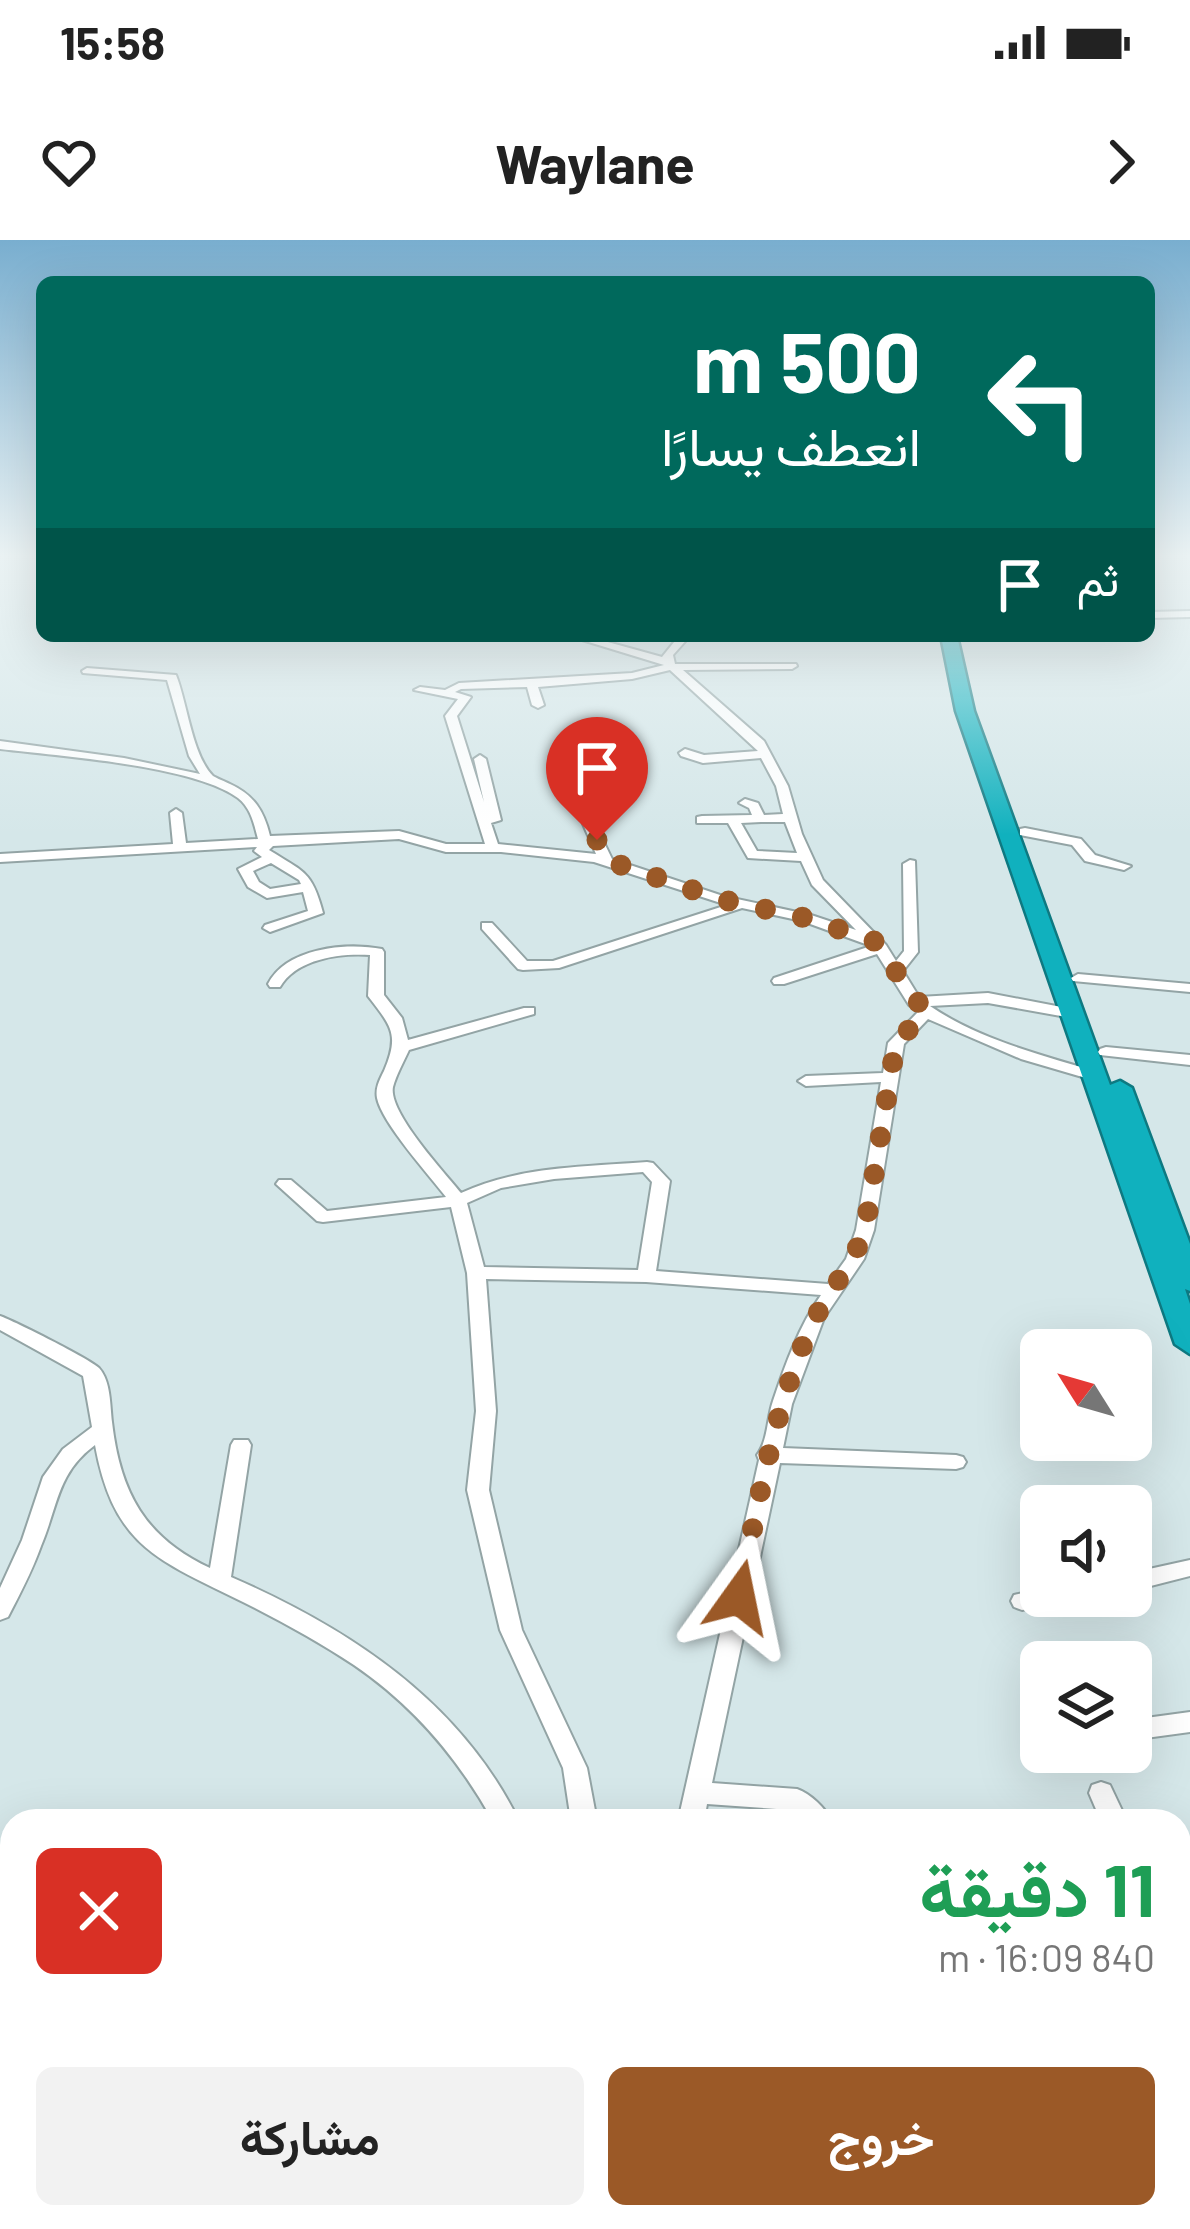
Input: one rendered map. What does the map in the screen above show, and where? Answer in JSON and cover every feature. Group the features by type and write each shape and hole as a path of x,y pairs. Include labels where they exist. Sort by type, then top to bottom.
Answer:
{"highway":[{"path":"952,649 965,711 1190,1344"},
{"path":"965,649 979,711 1190,1282"}],"street":[{"path":"616,649 669,665 792,666"},
{"path":"669,665 672,649"},
{"path":"450,691 459,686 632,676 669,665"},
{"path":"669,665 734,717 766,754 817,882 877,944 920,1008 1027,1056 1096,1076"},
{"path":"87,671 172,677 195,756 210,780"},
{"path":"532,684 538,705"},
{"path":"420,690 450,691 465,697 451,716 496,848"},
{"path":"0,745 210,780 244,795 260,817 268,840"},
{"path":"685,753 703,759 766,754"},
{"path":"480,759 496,848"},
{"path":"576,776 589,824 606,860"},
{"path":"745,803 754,806 760,819"},
{"path":"176,813 179,845"},
{"path":"702,820 789,818"},
{"path":"733,820 753,855 805,857"},
{"path":"1025,832 1076,842 1090,858 1124,866"},
{"path":"0,858 399,835 440,848 496,848 606,860 741,905 806,918 877,944"},
{"path":"268,840 261,851 304,878 316,913 270,928"},
{"path":"272,858 245,869 253,884 267,894 309,887"},
{"path":"896,970 911,952 910,863"},
{"path":"487,926 523,966 554,965 741,905"},
{"path":"779,981 877,944"},
{"path":"275,984 282,971 310,960 339,951 377,952 376,996 394,1018 402,1047 385,1087 385,1100 408,1138 458,1201 476,1273 486,1411 478,1490 512,1630 575,1768 582,1809"},
{"path":"1078,978 1190,988"},
{"path":"694,1809 767,1455 805,1340 855,1259 865,1230 896,1042 920,1008 988,998 1072,1013"},
{"path":"402,1047 529,1011"},
{"path":"1106,1052 1190,1060"},
{"path":"806,1081 890,1077"},
{"path":"285,1184 323,1217 458,1201 475,1190 535,1177 637,1166 655,1169 662,1181 646,1276"},
{"path":"476,1273 646,1276 833,1289"},
{"path":"0,1322 92,1372 120,1498 148,1540 328,1633 420,1703 463,1748 499,1809"},
{"path":"0,1610 34,1538 50,1480 71,1453 103,1430"},
{"path":"219,1580 241,1444"},
{"path":"767,1455 956,1462"},
{"path":"1152,1577 1190,1568"},
{"path":"1152,1727 1190,1722"},
{"path":"698,1793 797,1801 806,1809"},
{"path":"1101,1793 1108,1809"}],"route":[{"path":"597,840 606,860 719,899 806,918 874,941 926,1013 896,1042 865,1230 847,1273 815,1317 782,1404 739,1597"}]}
